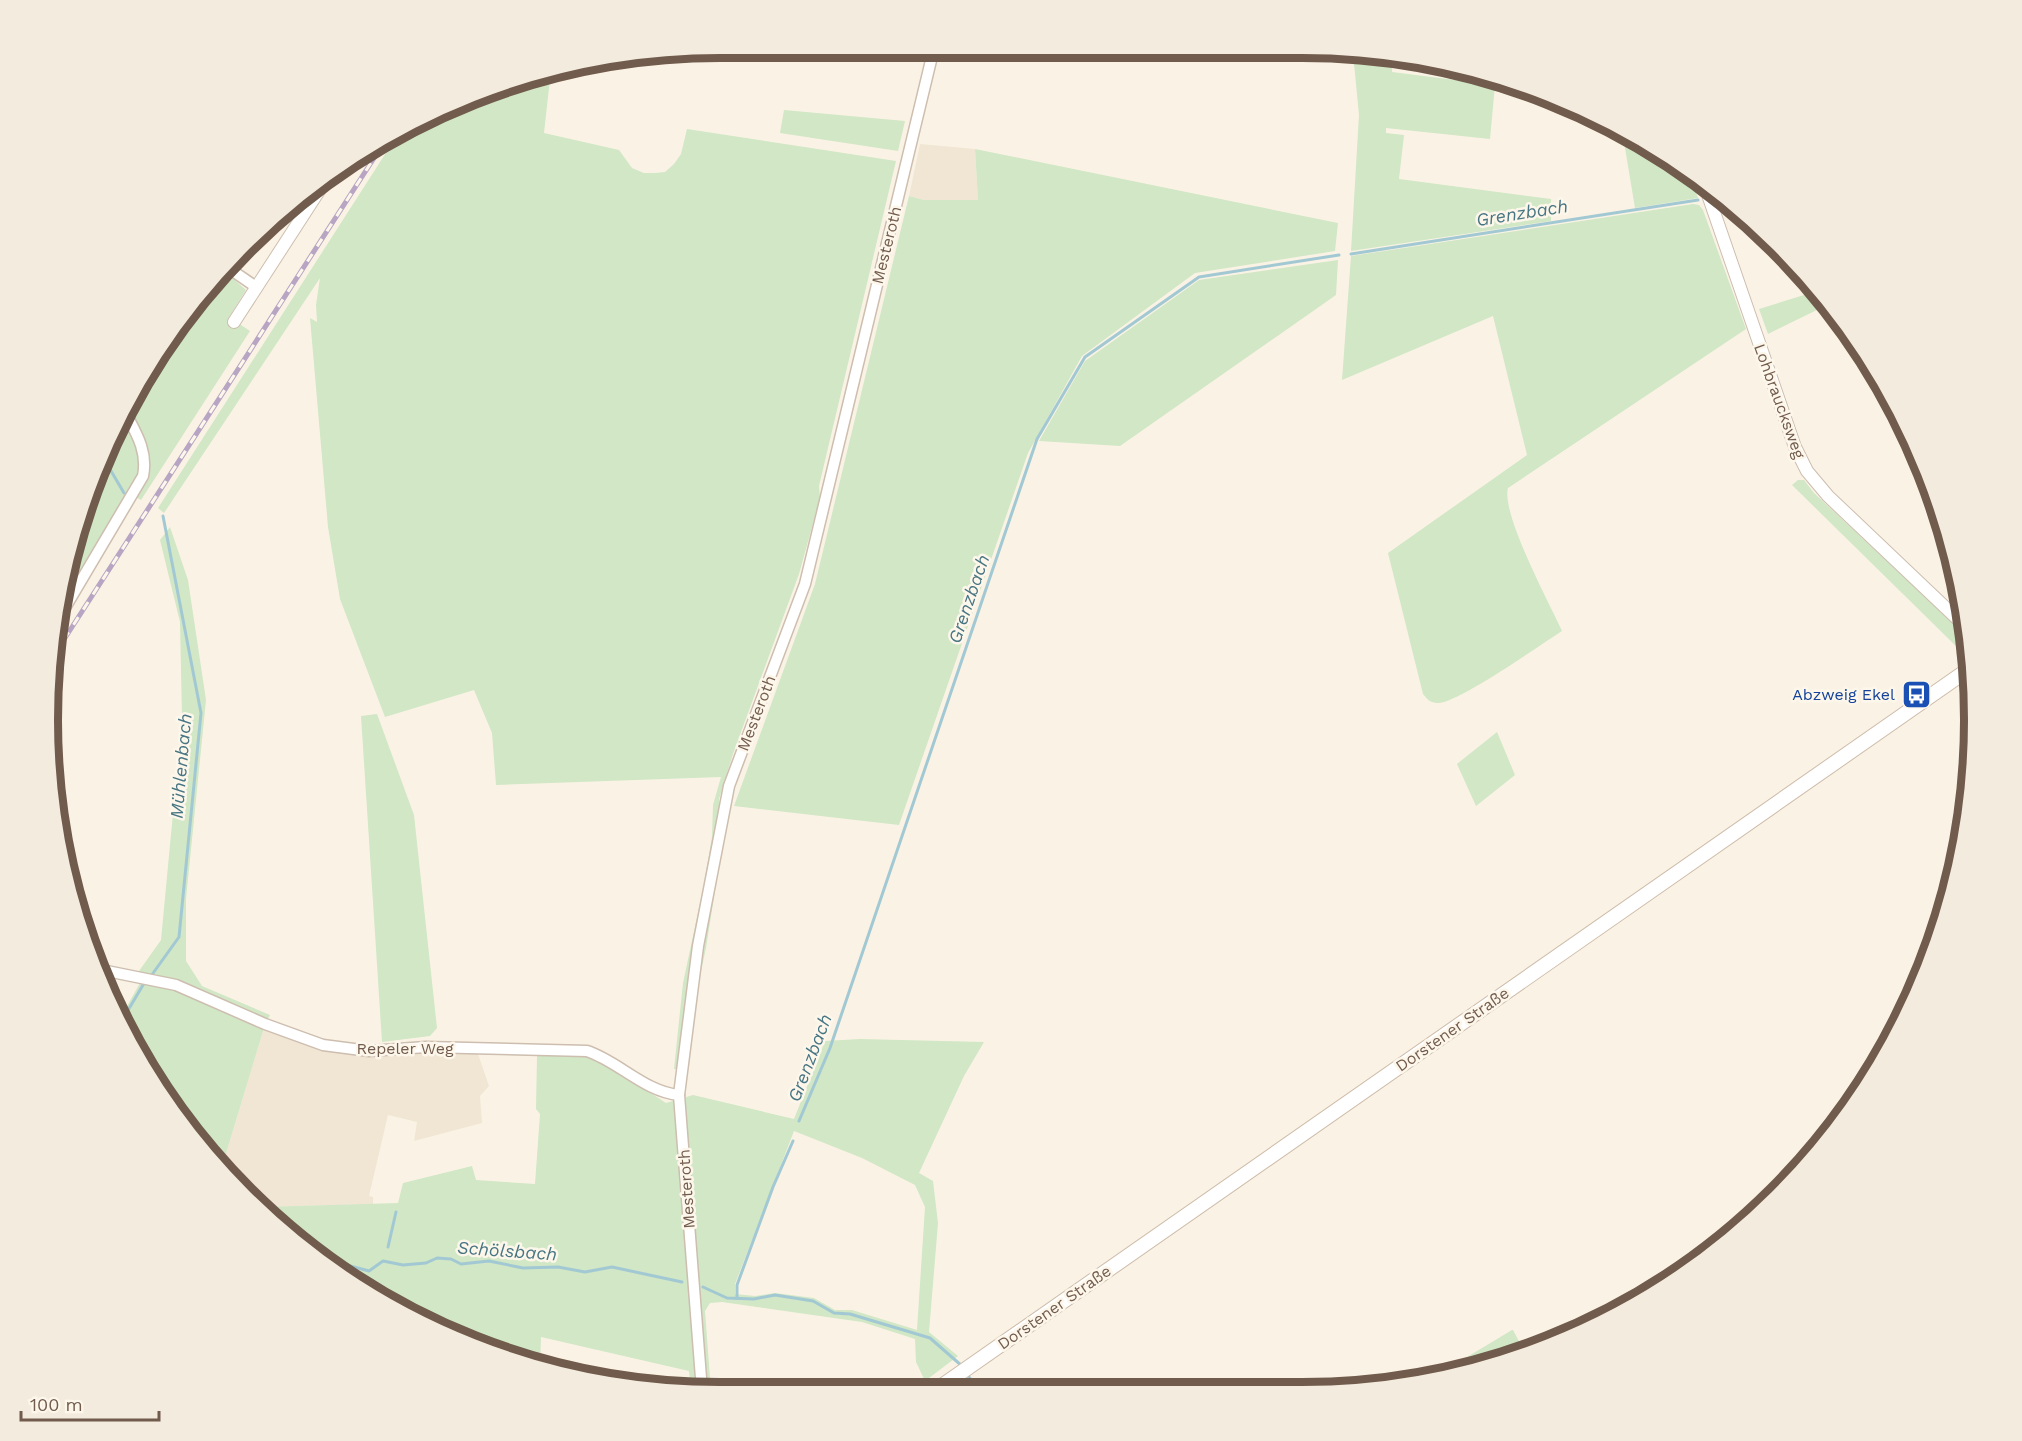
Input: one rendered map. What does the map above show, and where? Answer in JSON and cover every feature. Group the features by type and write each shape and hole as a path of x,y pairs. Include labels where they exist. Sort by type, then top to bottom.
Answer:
{"main road":[{"name":"Dorstener Straße","path":"958,1377 1962,675"}],"street":[{"name":"Mesteroth","path":"701,1382 679,1095 698,946 729,786 805,584 932,58"},
{"path":"234,322 315,197"},
{"name":"Lohbraucksweg","path":"1709,199 1795,447 1807,471 1828,496 1955,617"},
{"path":"234,272 256,287"},
{"path":"70,600 143,476 146,462 143,448 130,422"},
{"name":"Repeler Weg","path":"108,971 176,985 265,1024 323,1045 369,1051 426,1047 587,1051 605,1057 656,1089 679,1095"}],"shaded area":[{"path":"920,144 975,149 978,200 924,200 909,196"},
{"path":"264,1028 323,1049 478,1054 489,1086 480,1096 482,1123 414,1141 417,1122 388,1115 369,1196 373,1197 373,1204 272,1207 224,1159"}],"green space":[{"path":"1354,61 1392,65 1392,72 1479,83 1495,88 1490,139 1386,128 1386,133 1404,135 1399,179 1551,199 1551,221 1351,251 1359,115"},
{"path":"550,81 544,133 619,150 632,168 644,173 665,172 674,164 681,154 687,129 896,161 819,486 820,498 799,574 733,754 719,799 723,839 706,948 685,1046 688,1070 674,1069 683,983 712,837 713,805 721,777 496,785 492,733 474,690 385,717 340,599 328,527 310,318 317,322 316,305 320,278 164,513 158,508 390,146 428,127 467,109"},
{"path":"784,110 905,121 898,151 780,133"},
{"path":"1624,142 1694,187 1698,198 1635,208"},
{"path":"975,149 1338,223 1335,251 1195,273 1082,356 1028,453 899,825 734,806 815,584 909,196 924,200 978,200"},
{"path":"1693,204 1699,205 1703,210 1746,329 1508,488 1508,500 1519,537 1562,631 1463,694 1438,703 1427,699 1423,694 1388,553 1527,455 1493,316 1342,380 1351,256"},
{"path":"1338,260 1336,295 1120,446 1039,441 1085,361 1199,280"},
{"path":"230,276 246,290 229,317 250,331 141,500 130,494 71,593 94,508 127,428 147,389 170,353 195,317"},
{"path":"1807,294 1820,309 1768,334 1759,309"},
{"path":"1798,480 1804,480 1814,493 1957,627 1960,654 1956,654 1959,649 1792,485"},
{"path":"170,527 188,580 206,700 186,899 186,961 202,986 270,1015 267,1021 155,974 149,983 177,990 264,1028 224,1159 195,1124 170,1088 147,1052 125,1009 141,981 139,971 161,940 182,718 180,622 160,540"},
{"path":"377,714 414,815 437,1028 430,1036 382,1042 361,716"},
{"path":"1497,732 1515,775 1476,806 1457,764"},
{"path":"860,1039 984,1042 964,1076 919,1173 933,1181 938,1223 929,1332 958,1356 925,1381 916,1362 915,1339 862,1322 722,1302 710,1303 705,1311 710,1382 690,1381 689,1371 541,1337 540,1357 467,1332 389,1294 317,1246 272,1207 398,1203 403,1183 472,1166 476,1180 535,1184 540,1114 536,1109 537,1055 586,1056 603,1062 666,1103 693,1095 794,1119 825,1041","holes":["794,1131 862,1158 915,1185 925,1207 917,1330 852,1310 835,1310 814,1298 775,1293 755,1296 735,1294 735,1284"]},
{"path":"1512,1330 1521,1345 1455,1364"}],"waterway":[{"name":"Grenzbach","path":"1351,254 1698,200"},
{"name":"Grenzbach","path":"799,1121 830,1048 1037,439 1085,357 1199,277 1339,255"},
{"name":"Mühlenbach","path":"109,467 124,493"},
{"name":"Mühlenbach","path":"151,976 179,937 201,713 163,516"},
{"name":"Mühlenbach","path":"127,1012 143,985"},
{"name":"Grenzbach","path":"737,1298 737,1285 773,1187 793,1141"},
{"path":"388,1247 396,1212"},
{"name":"Schölsbach","path":"343,1264 369,1271 383,1261 403,1265 426,1263 437,1258 451,1259 461,1264 489,1261 523,1268 558,1267 585,1272 612,1267 682,1282"},
{"name":"Schölsbach","path":"703,1287 727,1298 754,1299 775,1295 813,1301 834,1313 850,1314 930,1338 962,1366"},
{"name":"Schölsbach","path":"967,1374 972,1382"}],"railway":[{"path":"63,640 376,156"}],"place":[{"name":"Abzweig Ekel","path":"1916,694"}]}
